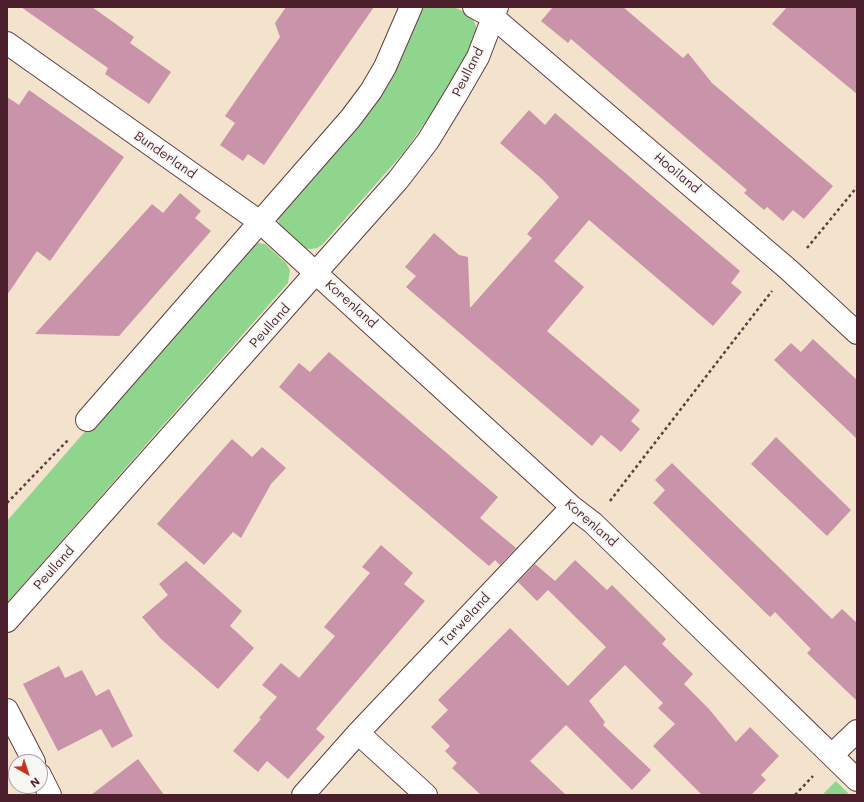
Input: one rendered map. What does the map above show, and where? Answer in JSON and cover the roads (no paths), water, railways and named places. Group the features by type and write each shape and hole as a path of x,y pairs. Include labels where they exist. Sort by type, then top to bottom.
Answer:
{"street":[{"path":"87,420 350,119 371,91 385,67 411,7"},
{"name":"Hooiland","path":"474,7 495,12 789,270 857,333"},
{"name":"Peulland","path":"7,621 398,180 428,141 456,96 478,57 495,12"},
{"name":"Bunderland","path":"7,43 260,222 317,273"},
{"name":"Korenland","path":"317,273 572,506 593,523 857,780"},
{"name":"Tarweland","path":"303,795 358,733 572,506"},
{"path":"7,710 30,754"},
{"path":"832,755 857,731"},
{"path":"358,733 426,795"}]}
